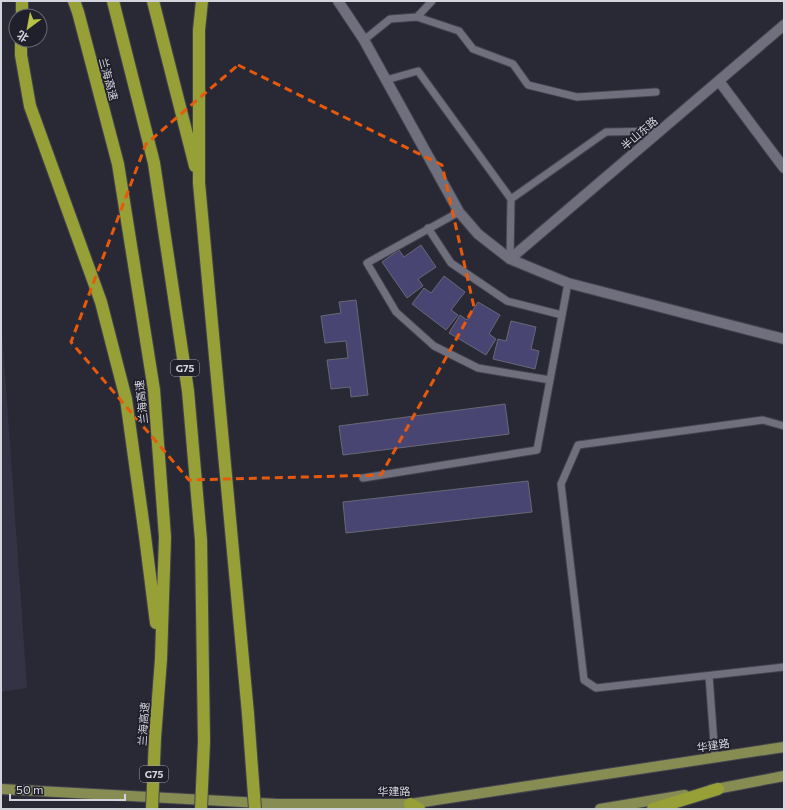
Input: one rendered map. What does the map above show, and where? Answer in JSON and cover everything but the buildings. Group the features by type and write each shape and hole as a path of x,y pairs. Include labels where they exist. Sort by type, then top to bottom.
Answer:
{"highway":[{"name":"兰海高速","path":"74,1 118,164 154,390 165,537 161,659 155,738 152,809"},
{"name":"兰海高速","path":"113,1 154,163 188,391 201,540 204,742 201,809"},
{"path":"153,1 199,183"},
{"path":"202,1 199,30 199,183 248,714 255,809"},
{"path":"21,48 30,106 101,302 126,399 161,659"},
{"path":"653,809 718,789"}],"main road":[{"name":"华建路","path":"1,789 277,804 414,806 784,747"},
{"path":"600,809 784,776"}],"street":[{"path":"338,1 364,40 458,212 478,234 510,259 568,283 784,340"},
{"name":"半山东路","path":"510,259 784,25"},
{"path":"719,81 784,168"}],"lane":[{"path":"417,17 432,1"},
{"path":"364,40 390,19 417,17 459,31 473,49 513,64 528,85 578,97 656,92"},
{"path":"386,80 418,71 511,199 510,259"},
{"path":"511,199 606,132 660,131"},
{"path":"458,212 367,263 396,312 434,346 478,368 550,380"},
{"path":"428,228 451,262 507,301 562,315"},
{"path":"363,478 537,450 568,283"},
{"path":"784,426 764,420 578,445 561,484 584,680 596,688 784,667"},
{"path":"709,676 715,757"}],"highlighted area":[{"path":"238,65 442,165 474,307 381,475 189,480 71,342 146,144"}],"shaded area":[{"path":"1,316 27,688 1,692"}]}
